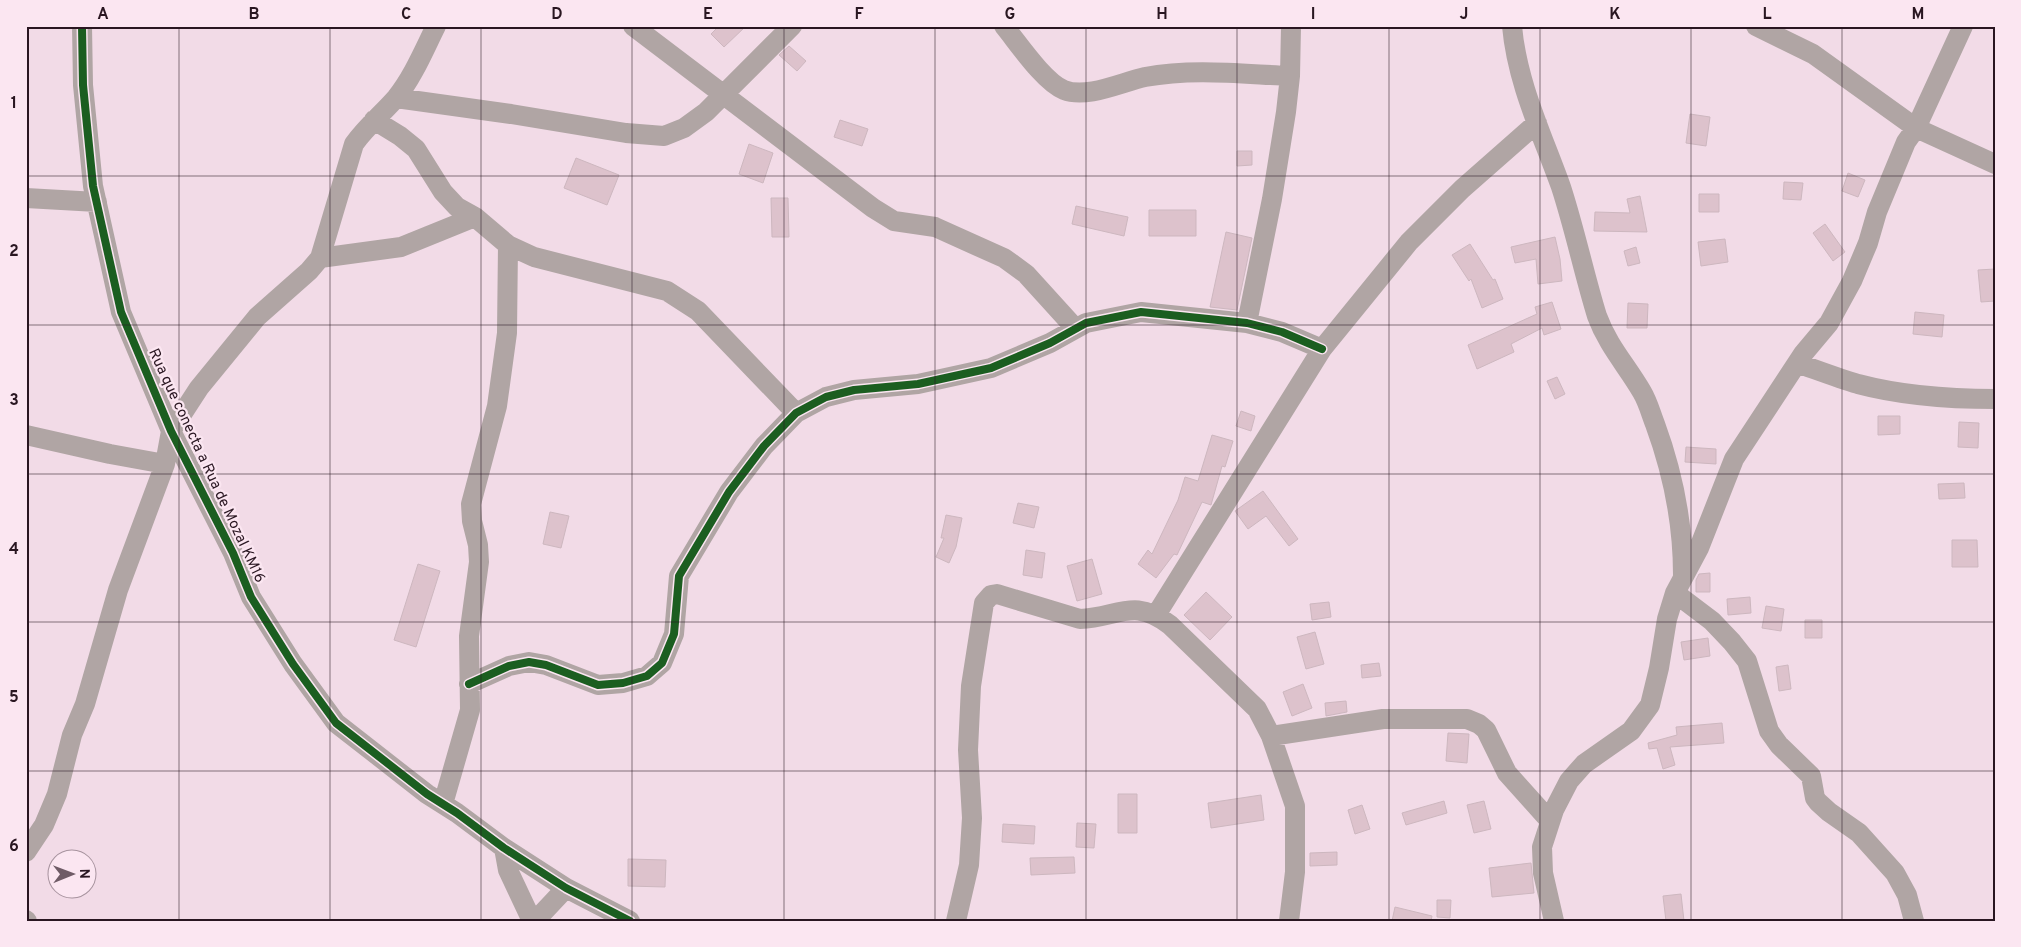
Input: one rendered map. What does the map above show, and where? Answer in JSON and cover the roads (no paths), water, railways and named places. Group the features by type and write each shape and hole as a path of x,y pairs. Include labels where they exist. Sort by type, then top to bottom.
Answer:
{"street":[{"name":"Rua que conecta a Rua de Mozal KM16","path":"82,26 83,84 93,186 121,312 171,431 233,553 251,598 292,664 336,723 363,746 427,794 504,848 566,888 630,921"},
{"path":"26,852 44,825 57,794 72,735 84,704 118,590 165,464 171,431 199,388 257,317 309,272 320,258 354,144 396,98 410,78 436,26"},
{"path":"633,26 873,208 894,221 935,227 1004,258 1026,274 1075,328"},
{"path":"396,98 626,133 664,136 684,128 706,112 792,26"},
{"path":"1004,26 1052,84 1075,93 1087,92 1146,77 1183,72 1290,76"},
{"path":"1247,323 1272,199 1286,112 1290,76 1291,26"},
{"path":"1512,26 1527,97 1561,189 1604,335 1641,390 1661,440 1677,497 1683,543 1679,585 1747,661 1769,731 1779,745 1811,776 1815,798 1818,802 1859,833 1895,873 1907,895 1914,921"},
{"path":"1756,26 1813,54 1916,128 1995,164"},
{"path":"1554,921 1543,873 1542,847 1554,810 1570,781 1584,764 1631,732 1650,705 1659,668 1667,619 1679,585 1699,548 1734,459 1797,363 1829,323 1852,281 1868,243 1877,212 1906,142 1916,128 1963,26"},
{"path":"374,120 416,149 443,192 457,207 475,218 508,245 534,257 667,291 698,311 796,413"},
{"path":"1156,614 1322,349 1409,242 1462,189 1537,123"},
{"path":"26,198 97,202"},
{"path":"320,258 401,247 475,218"},
{"path":"443,804 470,710 469,636 479,562 471,504 500,388 507,333 508,245"},
{"path":"469,684 509,666 530,662 546,665 598,685 623,683 647,676 662,663 674,634 679,576 729,492 764,446 796,413 826,397 854,390 918,384 991,368 1050,343 1086,323 1141,312 1247,323 1282,332 1322,349"},
{"path":"1797,363 1859,384 1897,392 1943,398 1995,399"},
{"path":"26,435 165,464"},
{"path":"956,921 969,865 971,828 968,750 971,686 984,603 988,597 997,594 1080,619 1094,618 1129,609 1156,614 1170,625 1257,709 1271,736 1295,806 1295,872 1289,921"},
{"path":"1271,736 1383,719 1467,719 1479,724 1486,730 1507,773 1550,821"},
{"path":"504,848 508,870 533,921 566,888"}]}
